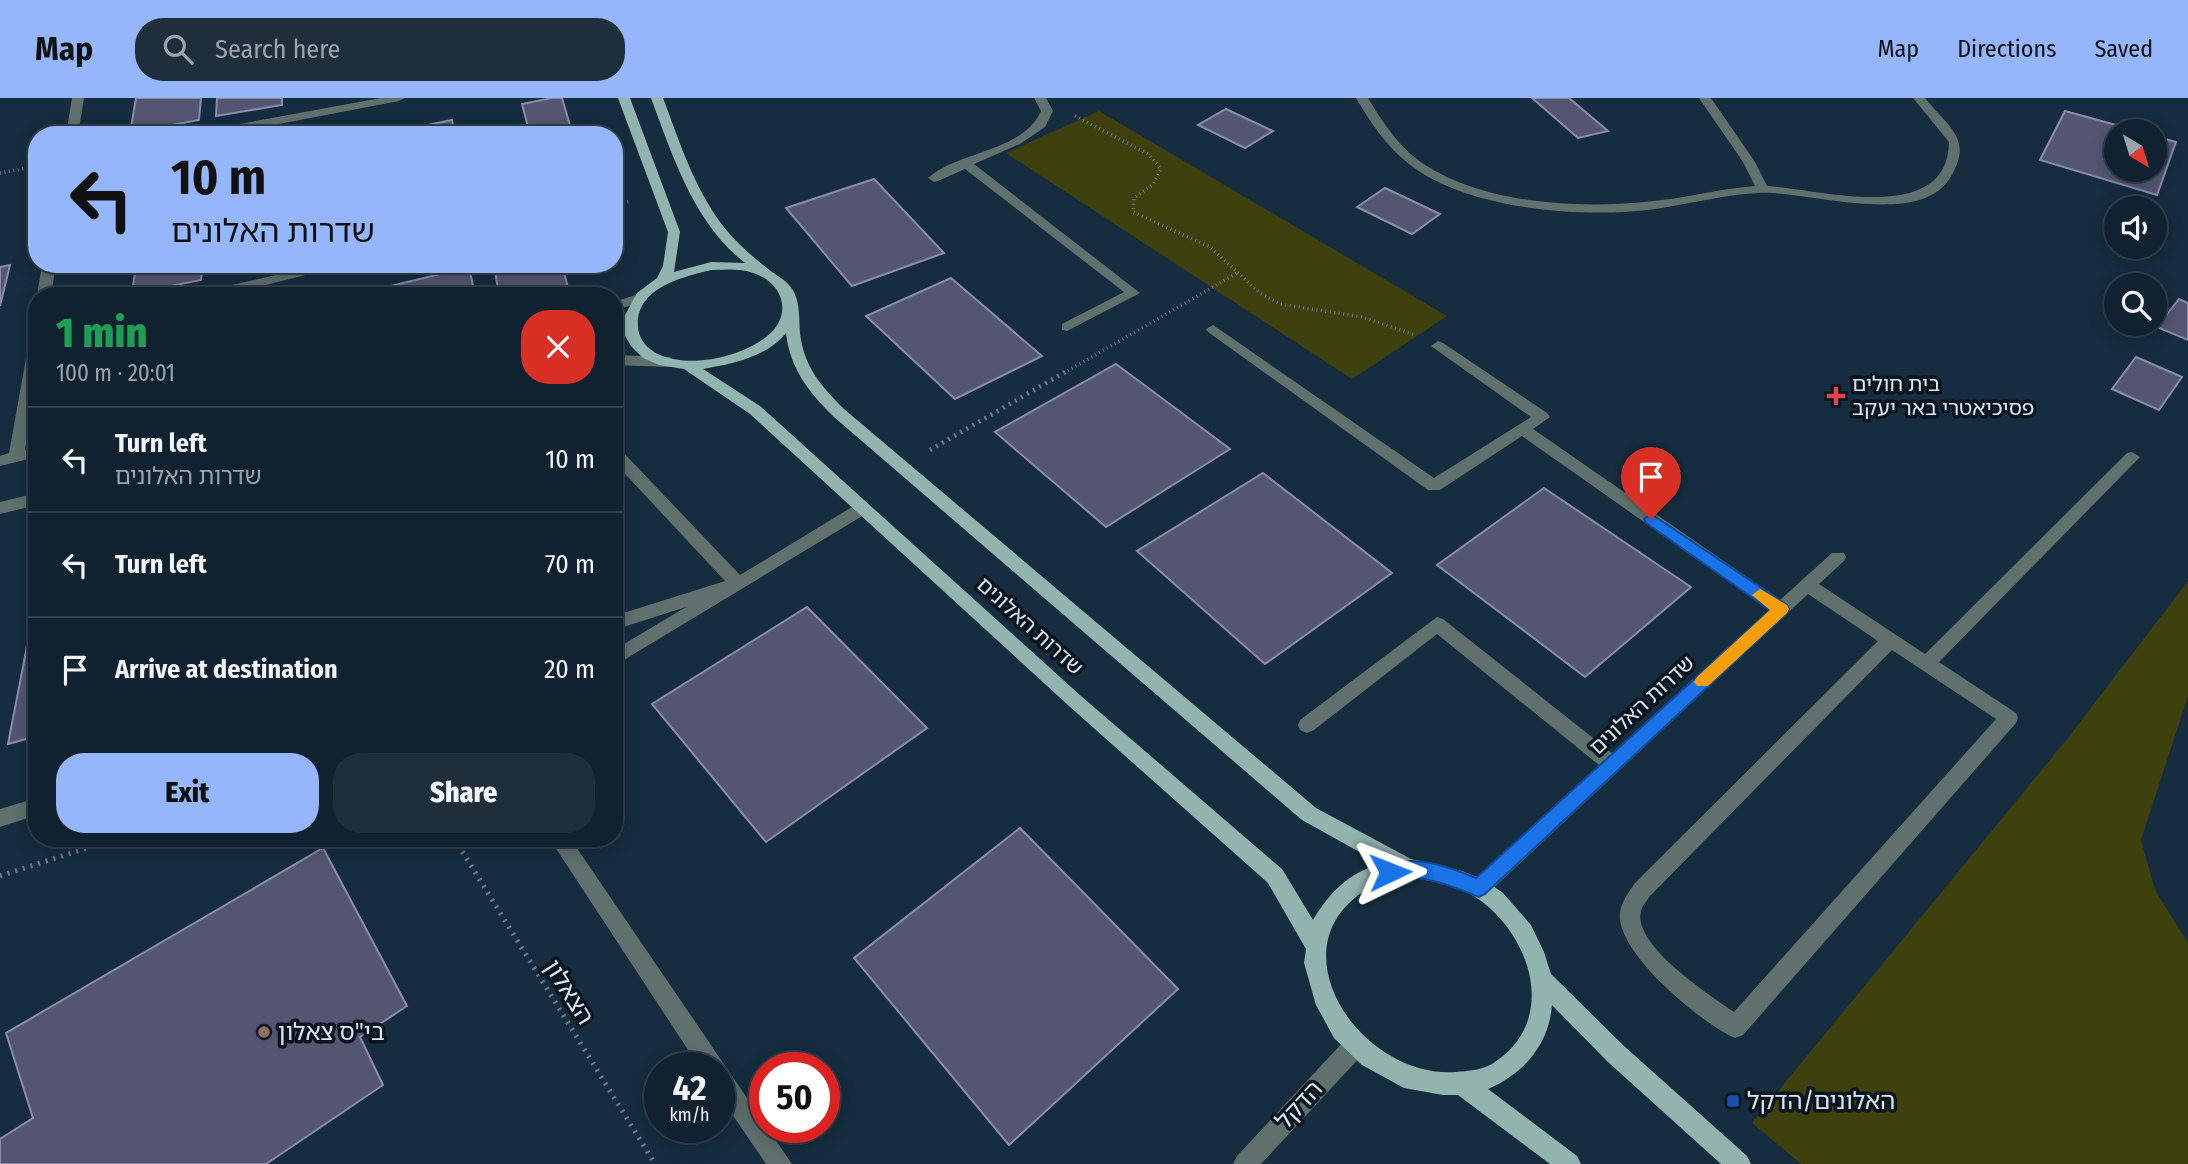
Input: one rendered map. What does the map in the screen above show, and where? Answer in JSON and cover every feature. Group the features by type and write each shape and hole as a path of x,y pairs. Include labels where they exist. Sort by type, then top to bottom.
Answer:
{"main road":[{"path":"624,98 674,232 670,266 663,281"},
{"path":"657,98 704,209 715,227 745,258 778,279 787,289 791,300 791,313 784,327 763,345 734,359 679,363 650,355 635,343 629,328 632,313 642,297 663,281 686,271 712,266 748,268 778,279"},
{"name":"שדרות האלונים","path":"791,300 797,361 810,384 901,467 1309,814 1408,868"},
{"name":"שדרות האלונים","path":"679,363 755,410 1075,701 1275,876 1315,946"},
{"path":"1408,868 1443,873 1479,888 1509,913 1531,945 1542,980 1541,1017 1526,1049 1499,1072 1464,1084 1426,1083 1388,1070 1354,1047 1330,1016 1317,981 1315,946 1325,915 1346,891 1373,875 1408,868"},
{"path":"1542,980 1616,1054 1739,1164"},
{"path":"1464,1084 1569,1164"}],"street":[{"path":"73,126 78,98"},
{"path":"249,126 399,98"},
{"path":"1362,98 1371,115 1412,161 1440,177 1503,200 1547,208 1594,211 1649,206 1763,189 1825,198 1914,198 1941,183 1953,164 1955,142 1919,98"},
{"path":"1705,98 1749,162 1763,189"},
{"path":"934,178 1016,141 1041,125 1047,111 1041,99"},
{"path":"966,164 1133,293 1067,327"},
{"path":"241,287 303,273"},
{"path":"623,304 642,297"},
{"path":"1213,329 1434,486 1542,417 1437,346"},
{"path":"623,360 679,363"},
{"path":"28,374 8,459 28,454"},
{"path":"1522,429 1781,609"},
{"path":"1927,663 2132,457"},
{"path":"623,462 738,584"},
{"path":"0,510 28,502"},
{"path":"623,654 863,508"},
{"name":"שדרות האלונים","path":"1479,888 1838,557"},
{"path":"623,620 738,584"},
{"path":"1807,585 2009,718 1735,1027 1652,961 1632,928 1630,911 1642,890 1890,640"},
{"path":"1307,724 1437,624 1613,765"},
{"path":"0,818 28,809"},
{"path":"565,847 703,1052"},
{"name":"הדקל","path":"1244,1164 1354,1047"},
{"path":"735,1098 780,1164"}],"path":[{"path":"1041,99 1148,154 1161,169 1153,184 1134,198 1133,212 1148,222 1208,246 1253,289 1280,304 1355,316 1401,329 1437,346"},
{"path":"0,173 28,168"},
{"path":"901,467 1238,272"},
{"path":"0,876 90,847"},
{"name":"הצאלון","path":"460,847 655,1164"}],"shaded area":[{"path":"1099,111 1447,316 1352,379 1006,153"},
{"path":"2188,581 2188,696 2141,840 2155,890 2188,943 2188,1164 1801,1164 1752,1123 2068,738"}],"building":[{"path":"136,98 201,98 199,120 167,126 131,126"},
{"path":"217,98 282,98 282,105 216,116"},
{"path":"562,98 570,126 528,126 522,104"},
{"path":"1532,98 1569,98 1608,131 1578,138"},
{"path":"1226,109 1273,131 1245,148 1198,125"},
{"path":"2065,111 2104,122 2104,179 2040,160"},
{"path":"452,120 453,126 422,126"},
{"path":"2167,140 2176,142 2167,167"},
{"path":"874,179 944,253 852,286 786,208"},
{"path":"2114,182 2162,182 2157,195"},
{"path":"1385,188 1440,214 1412,234 1357,207"},
{"path":"10,265 0,306 0,267"},
{"path":"135,273 202,273 201,280 166,287 133,287"},
{"path":"444,273 470,273 473,287 387,287"},
{"path":"495,273 564,273 568,287 498,287"},
{"path":"951,278 1042,356 955,399 866,316"},
{"path":"2179,299 2188,303 2188,340 2167,331 2167,314"},
{"path":"2136,357 2182,377 2159,410 2112,389"},
{"path":"1116,364 1230,449 1106,527 995,432"},
{"path":"1263,473 1392,573 1265,664 1137,551"},
{"path":"1544,488 1691,587 1585,677 1437,565"},
{"path":"807,607 927,728 766,842 652,704"},
{"path":"28,641 28,738 8,744"},
{"path":"1020,828 1178,989 1009,1145 854,958"},
{"path":"323,848 407,1006 360,1037 383,1085 266,1164 0,1164 0,1139 33,1118 6,1033"}],"slow traffic":[{"path":"1703,682 1781,609 1760,595"}],"place":[{"name":"בית חולים פסיכיאטרי באר יעקב","path":"1836,396"},
{"name":"בי\"ס צאלון","path":"264,1032"},
{"name":"האלונים/הדקל","path":"1733,1101"}],"route":[{"path":"1390,872 1408,868 1443,873 1479,888 1781,609 1651,519"}]}
